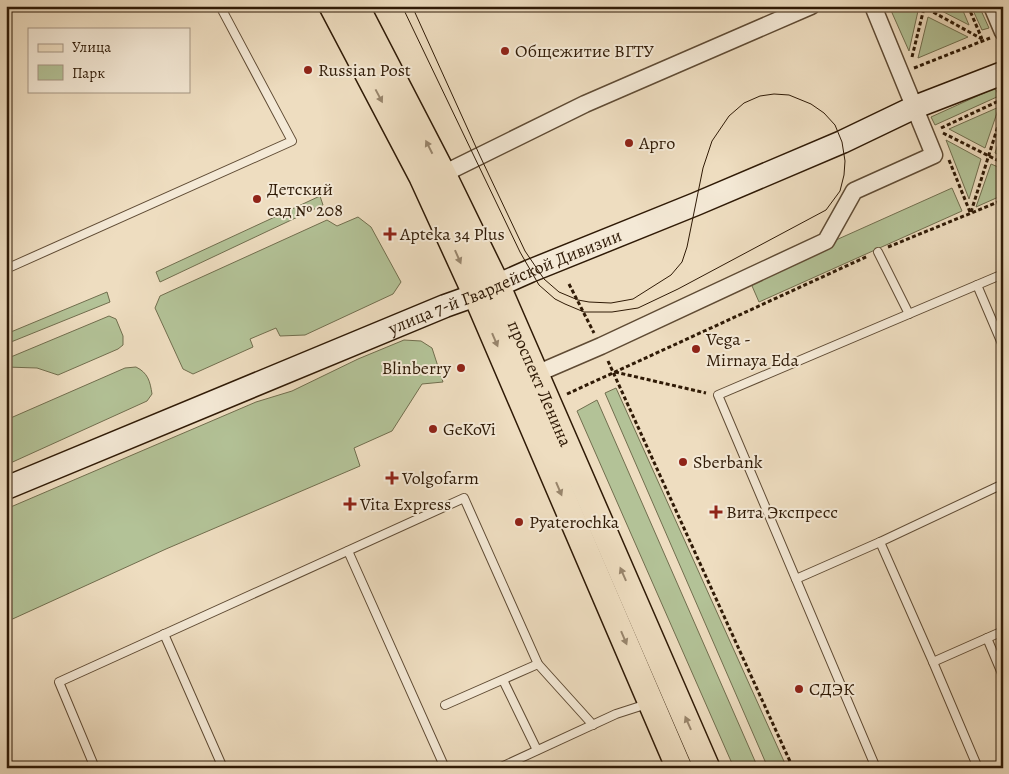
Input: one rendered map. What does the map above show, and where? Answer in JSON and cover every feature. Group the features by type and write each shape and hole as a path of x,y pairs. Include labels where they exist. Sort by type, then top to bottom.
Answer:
{"main road":[{"name":"проспект Ленина","path":"332,6 422,177 536,374 707,768"},
{"name":"проспект Ленина","path":"356,6 443,174 486,290 651,702 680,768"},
{"name":"улица 7-й Гвардейской Дивизии","path":"6,488 696,204 842,142 915,107 1003,73"}],"street":[{"path":"443,174 584,104 811,6"},
{"path":"536,374 601,346 826,241 854,192 934,155 874,6"},
{"path":"992,6 999,34"}],"lane":[{"path":"6,269 292,142 220,6"},
{"path":"878,252 909,314"},
{"path":"876,768 718,395 1003,274"},
{"path":"977,285 1003,346"},
{"path":"796,579 1003,484"},
{"path":"95,768 58,682 464,498 538,664 593,725"},
{"path":"880,542 978,768"},
{"path":"348,551 445,768"},
{"path":"933,662 1003,631"},
{"path":"164,634 224,768"},
{"path":"987,638 1003,676"},
{"path":"444,705 538,664"},
{"path":"503,680 537,750"},
{"path":"499,768 510,766 537,750 616,714 651,702"}],"path":[{"path":"968,6 982,40 923,7 909,70 999,34"},
{"path":"1003,100 936,130 1003,163"},
{"path":"970,213 1003,110"},
{"path":"946,155 970,213"},
{"path":"566,394 878,252 1003,200"},
{"path":"569,284 614,372 792,768"},
{"path":"614,372 718,395"}],"green space":[{"path":"889,6 909,6 918,11 909,51"},
{"path":"932,6 961,6 969,25"},
{"path":"971,6 979,6 989,28 982,30"},
{"path":"928,17 968,37 918,58"},
{"path":"995,88 999,96 935,125 931,117"},
{"path":"999,107 985,148 949,129"},
{"path":"1003,128 1003,157 995,153"},
{"path":"946,140 981,159 969,199"},
{"path":"991,164 1003,169 1003,195 976,207"},
{"path":"952,188 962,211 759,302 749,279"},
{"path":"320,196 323,205 160,282 156,272"},
{"path":"358,217 371,227 401,282 393,294 305,335 280,336 276,328 250,339 253,347 193,374 183,369 155,308 160,296 327,220 337,226"},
{"path":"107,292 110,302 6,344 6,334"},
{"path":"109,316 116,319 123,336 123,345 118,349 58,375 37,368 6,367 6,359"},
{"path":"404,340 421,341 432,348 443,382 422,384 392,431 354,448 360,466 166,549 6,622 6,509 256,402 292,391 358,359"},
{"path":"136,367 146,375 149,381 152,394 147,401 6,465 6,420 125,368"},
{"path":"616,388 787,768 768,768 605,393"},
{"path":"597,400 758,768 734,768 577,411"}],"tram line":[{"path":"402,6 520,252 539,285 555,299 565,304 584,312 612,312 638,308 678,289 826,210 840,191 845,161 842,142 835,125 824,113 811,104 789,95 774,94 760,96 744,103 729,116 712,141 703,168 687,247 682,262 671,275 633,299 611,303 578,300 559,292 544,279 525,251 412,6"}],"place":[{"name":"Общежитие ВГТУ","path":"505,51"},
{"name":"Russian Post","path":"308,70"},
{"name":"Арго","path":"629,143"},
{"name":"Детский сад № 208","path":"257,199"},
{"name":"Apteka 34 Plus","path":"390,234"},
{"name":"Vega - Mirnaya Eda","path":"696,349"},
{"name":"Blinberry","path":"461,368"},
{"name":"GeKoVi","path":"433,429"},
{"name":"Sberbank","path":"683,462"},
{"name":"Volgofarm","path":"392,478"},
{"name":"Vita Express","path":"350,504"},
{"name":"Вита Экспресс","path":"716,512"},
{"name":"Pyaterochka","path":"519,522"},
{"name":"СДЭК","path":"799,689"}]}
